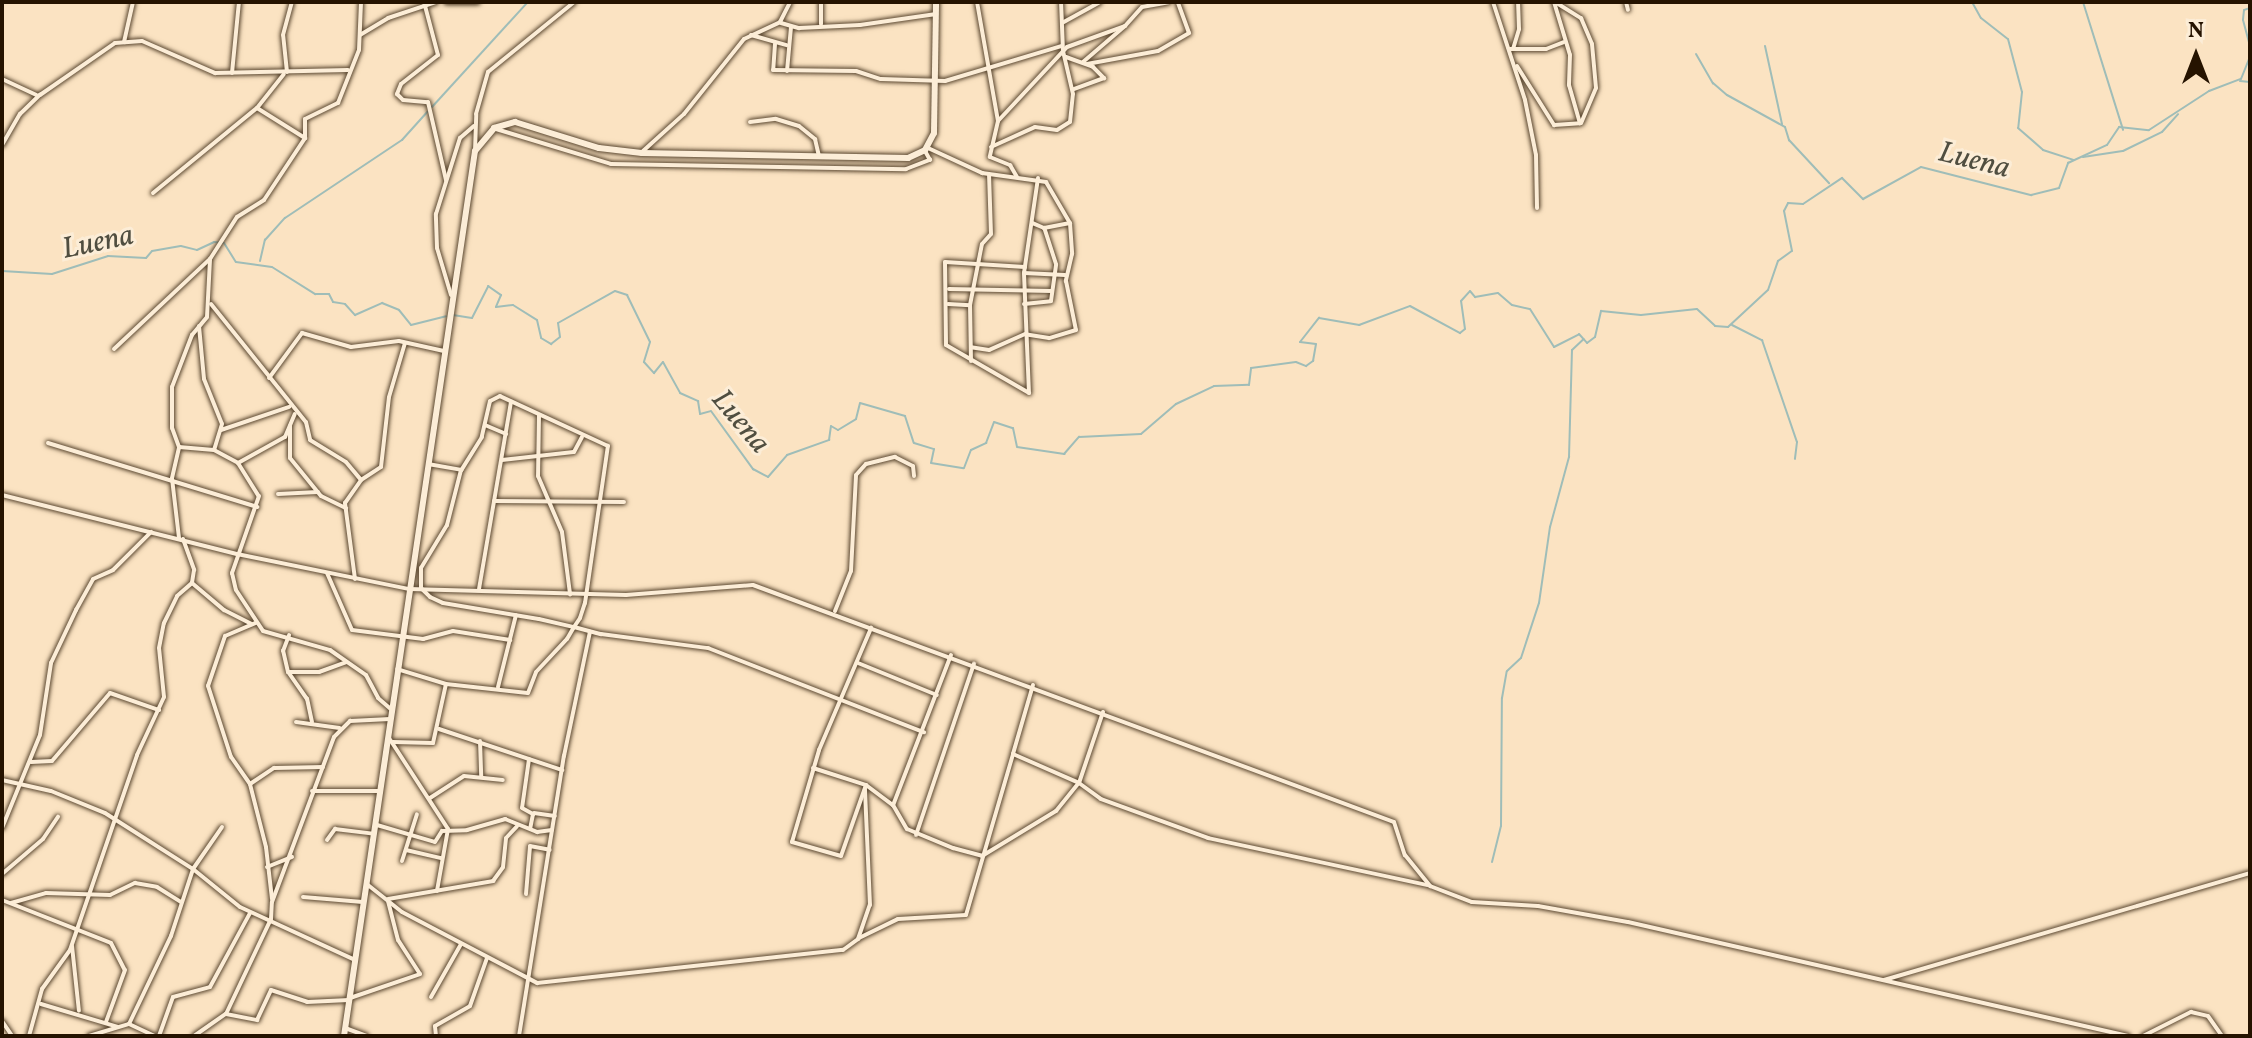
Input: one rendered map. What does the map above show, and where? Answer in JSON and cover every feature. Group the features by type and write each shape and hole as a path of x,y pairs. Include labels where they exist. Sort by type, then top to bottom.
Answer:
{"main road":[{"path":"344,1036 475,151 494,128 531,123 599,148 642,153 898,160 926,149 934,133 936,2"}],"street":[{"path":"124,42 133,2"},
{"path":"232,73 239,2"},
{"path":"153,193 257,108 285,73 283,35 292,2"},
{"path":"114,349 210,259 237,217 264,200 305,138 305,119 338,103 360,35 361,2"},
{"path":"360,35 388,18 436,2"},
{"path":"446,2 475,2 470,14"},
{"path":"475,151 474,126 495,62 574,2"},
{"path":"642,153 751,35 780,22 790,2"},
{"path":"821,2 821,25"},
{"path":"977,2 998,121"},
{"path":"991,147 1035,127 1057,130 1070,122 1073,89 1063,48 1061,2"},
{"path":"1062,23 1100,2"},
{"path":"1085,63 1125,26 1140,5 1169,2"},
{"path":"1085,63 1158,51 1189,33 1178,2"},
{"path":"1493,2 1516,64 1536,155 1537,208"},
{"path":"1511,49 1519,29 1518,2"},
{"path":"1554,2 1571,58 1570,93 1581,123"},
{"path":"1554,2 1579,15 1592,44 1596,88 1581,123"},
{"path":"1626,2 1628,10"},
{"path":"424,4 438,55 401,84 397,94 403,100 428,102 446,180"},
{"path":"780,22 791,27 936,14"},
{"path":"775,44 773,70 856,71 881,79 963,79 1125,26"},
{"path":"787,71 791,27"},
{"path":"751,35 775,44 788,45"},
{"path":"2,145 40,95 102,48 124,42 145,42 205,71 285,73 311,67 348,70"},
{"path":"1511,49 1546,49 1564,42"},
{"path":"1017,177 1010,165 992,159 991,147 998,121 1063,48"},
{"path":"1065,57 1085,63 1104,78 1073,89"},
{"path":"1516,64 1554,125 1581,123"},
{"path":"2,79 30,95 40,95"},
{"path":"30,95 32,102"},
{"path":"257,108 305,138"},
{"path":"750,122 776,119 799,126 815,139 819,156"},
{"path":"451,298 437,248 436,214 460,138 474,126"},
{"path":"494,128 611,164 906,169 930,160 926,149"},
{"path":"926,149 989,175 1038,178 1049,186 1070,223 1072,254 1066,275 1076,330 1049,338 1025,334 989,350 971,347"},
{"path":"971,361 970,305 976,291 982,244 991,234 989,175"},
{"path":"1038,178 1024,270 1029,393 947,348 949,289 945,262 980,265 1024,270 1054,274 1066,275"},
{"path":"1032,223 1044,228 1070,223"},
{"path":"1024,304 1048,303 1053,291 1056,254 1044,228"},
{"path":"29,1036 41,1004 42,989 72,944 115,819 159,710 165,685 161,632 177,596 192,583 194,570 181,539 172,484 179,447 172,428 172,387 211,304 210,259"},
{"path":"949,289 1024,294 1039,287 1053,291"},
{"path":"211,304 289,407 306,422 310,440 346,462 361,480"},
{"path":"948,304 970,305"},
{"path":"199,326 204,379 221,430 214,450"},
{"path":"269,378 302,333 360,348 405,343 444,351"},
{"path":"355,579 346,508 361,480 381,467 389,397 405,343"},
{"path":"397,669 446,684 498,687 528,693 536,672 574,627 585,595 609,449 511,402 492,397 485,425 461,470 447,525 421,568 421,588"},
{"path":"479,589 511,402"},
{"path":"221,430 272,417 289,407"},
{"path":"238,463 283,438 295,414"},
{"path":"539,415 536,459 548,502 562,532 570,595"},
{"path":"485,425 506,434"},
{"path":"290,426 290,458 318,492 346,508"},
{"path":"502,460 536,459 577,451 582,437"},
{"path":"48,443 172,484 257,507"},
{"path":"179,447 214,450 238,463 257,492 257,507 237,554 231,580 254,624"},
{"path":"835,611 851,571 856,475 866,464 895,457 913,466 914,476"},
{"path":"427,464 461,470"},
{"path":"278,494 318,492"},
{"path":"2,495 237,554 409,589 479,589 570,595 660,594 744,584 835,611 871,628 1033,685 1394,822 1405,855 1430,886"},
{"path":"494,501 548,502 601,498 624,502"},
{"path":"2,828 24,783 44,721 49,669 76,610 93,579 113,570 151,532"},
{"path":"327,573 352,630 423,639 453,631 510,640"},
{"path":"192,583 224,610 266,633 289,635 346,662 366,675 378,698 392,710"},
{"path":"421,588 443,603 590,632 708,648 924,732"},
{"path":"498,687 516,615"},
{"path":"194,1036 226,1014 271,919 267,867 250,784 231,757 208,686 225,636 254,624"},
{"path":"865,787 841,856 792,842 812,768 871,628"},
{"path":"519,1036 562,770 590,632"},
{"path":"289,635 283,651 288,672 307,699 312,722"},
{"path":"893,805 924,732 951,655"},
{"path":"288,672 319,672 346,662"},
{"path":"856,663 937,695"},
{"path":"916,835 974,664"},
{"path":"390,739 433,743 446,684"},
{"path":"366,883 387,900 527,979 567,981 841,950 898,919 962,918 1033,685"},
{"path":"31,762 50,763 110,693 159,710"},
{"path":"812,768 865,787 893,805 898,819 916,835 982,856 1056,811 1079,783 1103,712"},
{"path":"296,722 340,728 366,717 390,719"},
{"path":"272,902 292,857 312,791 340,728"},
{"path":"438,728 562,770"},
{"path":"390,739 448,829 437,891"},
{"path":"480,741 481,777"},
{"path":"1013,754 1079,783 1101,799 1160,824 1430,886 1472,902 1538,906 1628,922 2128,1036"},
{"path":"529,759 522,808 555,816"},
{"path":"250,784 274,768 323,767"},
{"path":"430,798 459,777 503,780"},
{"path":"2,780 24,783 115,819 193,869 250,912 355,960"},
{"path":"858,939 868,919 872,884 865,787"},
{"path":"312,791 380,791"},
{"path":"530,829 532,812"},
{"path":"402,861 417,814"},
{"path":"2,874 43,839 58,817"},
{"path":"374,824 435,842 448,829 467,830 505,819 530,829 552,830"},
{"path":"387,900 496,879 506,838 518,825"},
{"path":"129,1024 171,936 193,869 222,827"},
{"path":"327,840 335,829 373,834"},
{"path":"526,894 530,846 550,850"},
{"path":"406,850 441,858"},
{"path":"267,867 292,857"},
{"path":"1882,981 2250,873"},
{"path":"11,903 46,893 89,891 110,895 135,883 157,887 181,902"},
{"path":"303,897 363,902"},
{"path":"2,900 108,940 123,965 106,1022"},
{"path":"226,1014 257,1020 271,990 307,1002 349,999 420,974 398,940 387,900"},
{"path":"89,1036 129,1024 157,1036 175,996 210,987 250,912"},
{"path":"431,997 462,943"},
{"path":"72,944 79,1011"},
{"path":"436,1036 435,1026 470,1006 487,958"},
{"path":"41,1004 79,1011 118,1027"},
{"path":"2143,1036 2191,1012 2208,1016 2222,1036"},
{"path":"2,1021 12,1036"},
{"path":"345,1028 367,1036"}],"waterway":[{"path":"432,107 528,2"},
{"path":"1972,2 1981,18 2008,39 2022,92 2018,128 2043,150 2073,160"},
{"path":"2083,2 2123,130"},
{"name":"Luena","path":"2250,8 2244,10 2243,20 2250,46"},
{"path":"1765,46 1782,124"},
{"path":"1696,54 1713,83 1727,95 1785,127 1789,140 1829,183"},
{"name":"Luena","path":"453,315 472,318 488,286 501,295 496,307 513,305 537,320 541,338 551,344 560,337 558,323 615,291 627,295 650,342 644,362 654,373 663,362 680,393 698,401 700,414 711,411 753,469 768,477 787,455 829,440 831,426 838,430 856,419 860,403 905,416 914,443 934,449 931,463 964,468 971,450 986,443 994,422 1013,428 1017,447 1064,454 1079,437 1141,434 1176,404 1214,386 1249,385 1251,368 1296,362 1306,366 1313,361 1316,344 1300,342 1319,318 1359,325 1410,306 1460,333 1465,329 1461,301 1470,291 1475,297 1498,293 1512,305 1530,309 1554,347 1579,334 1587,343 1595,337 1601,311 1641,315 1697,309 1715,326 1728,327 1768,290 1778,261 1792,251 1784,211 1788,203 1803,204 1842,178 1863,199 1921,167 2031,195 2059,188 2068,163 2107,145 2119,127 2149,130 2209,91 2241,79 2250,57"},
{"path":"2240,81 2250,82"},
{"path":"260,261 265,240 285,218 402,140 427,112"},
{"path":"2083,157 2123,151 2162,132 2178,114"},
{"name":"Luena","path":"2,271 52,274 108,256 146,258 152,251 181,246 197,250 214,242 224,243 236,262 272,267 315,294 329,294 333,302 345,304 355,315 382,303 399,310 411,325 446,316"},
{"path":"1732,325 1762,340 1797,442 1795,459"},
{"path":"1492,862 1501,826 1502,698 1507,671 1521,658 1539,603 1550,527 1569,457 1572,350 1584,339"}]}
